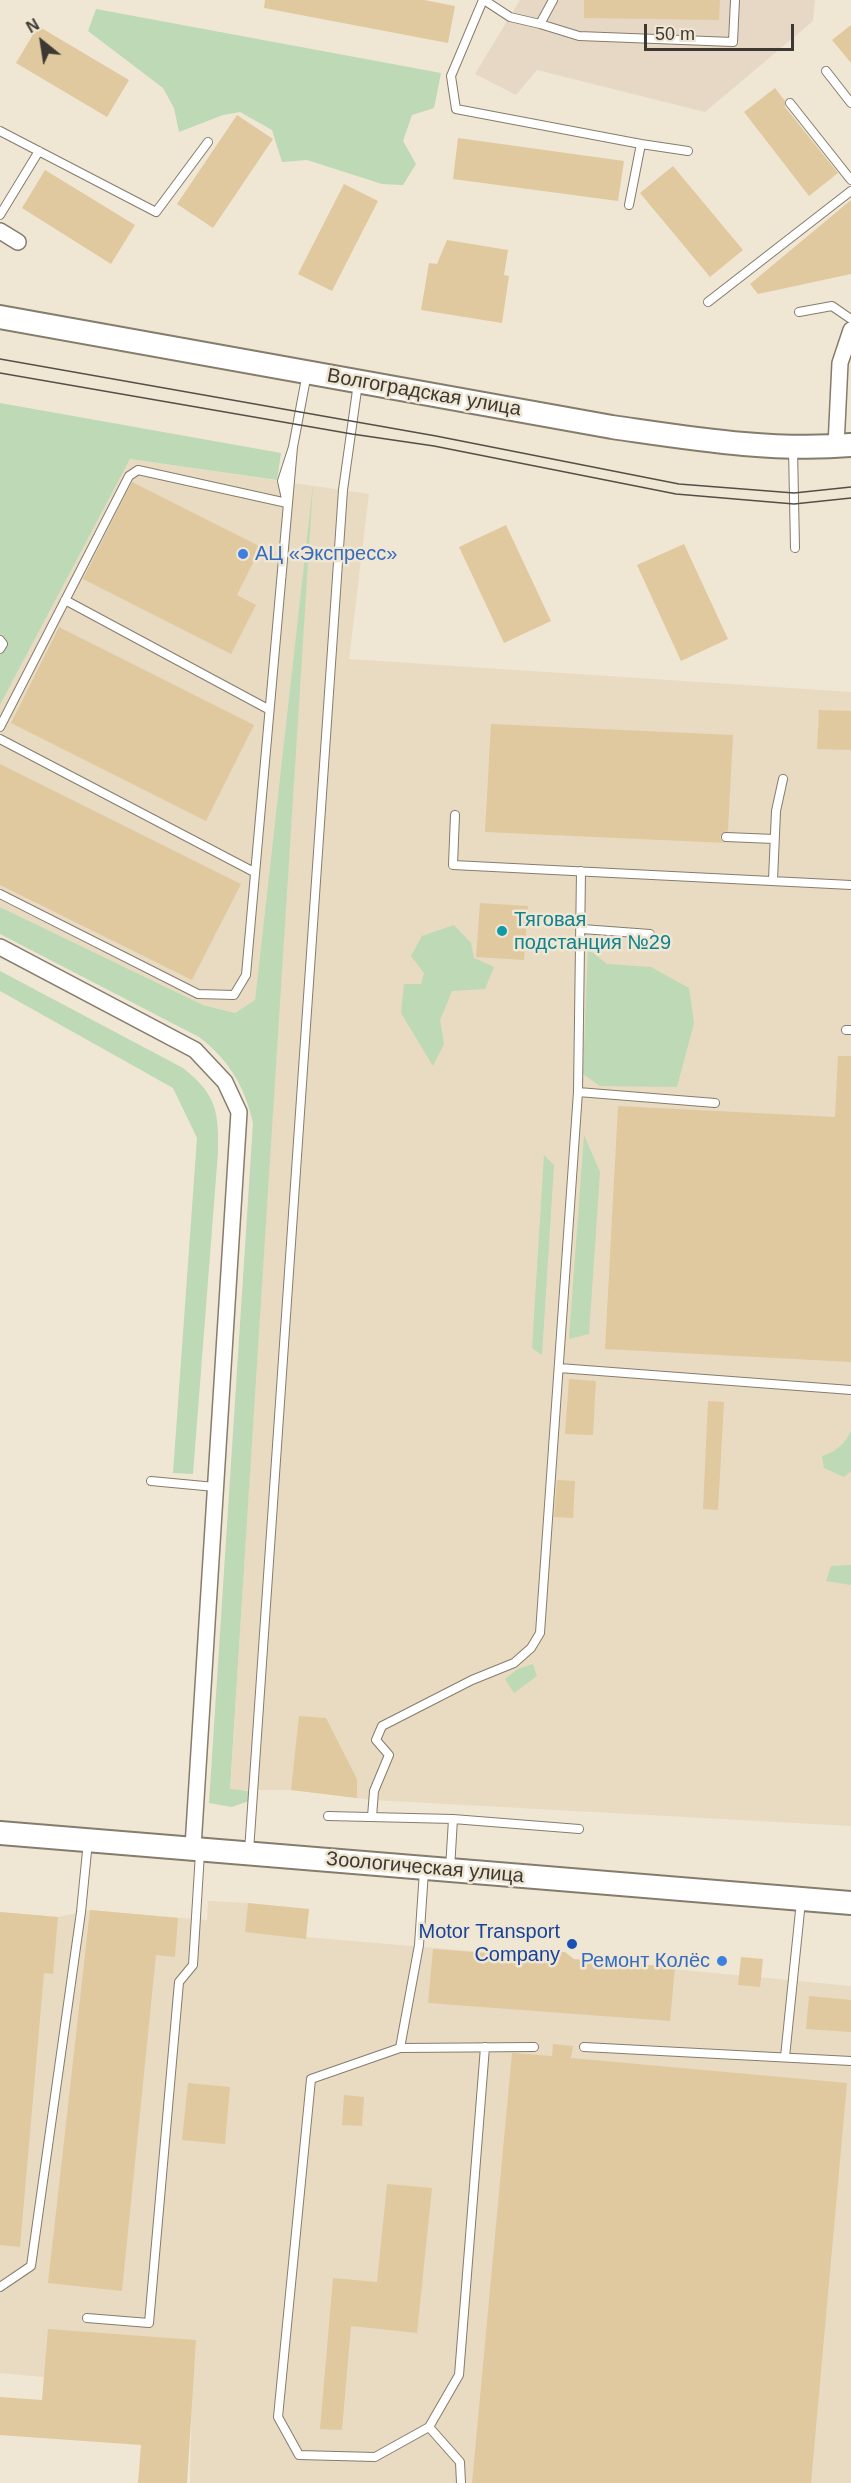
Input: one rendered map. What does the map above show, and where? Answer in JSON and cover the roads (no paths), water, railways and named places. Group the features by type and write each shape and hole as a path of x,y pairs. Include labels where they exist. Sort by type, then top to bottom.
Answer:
{"street":[{"path":"0,231 18,242"},
{"name":"Волгоградская улица","path":"0,317 612,427 700,439 793,446 843,446"},
{"path":"843,446 846,362 851,330"},
{"path":"0,947 195,1050 225,1082 239,1112 215,1487 197,1848"},
{"name":"Зоологическая улица","path":"0,1833 851,1903"}],"lane":[{"path":"688,151 456,109 452,76 484,0 510,17 579,36 733,42 735,0"},
{"path":"540,24 553,0"},
{"path":"826,71 851,104"},
{"path":"790,103 851,180"},
{"path":"0,131 156,212 208,142"},
{"path":"629,205 641,144"},
{"path":"0,215 39,151"},
{"path":"708,302 851,191"},
{"path":"800,312 832,306 851,319"},
{"path":"0,894 198,994 234,995 246,975 287,503 282,481 293,447 307,372"},
{"path":"249,1852 343,490 358,381"},
{"path":"793,446 795,548"},
{"path":"0,727 129,476 138,470 287,503"},
{"path":"65,600 268,709"},
{"path":"0,640 3,644 0,649"},
{"path":"0,739 254,872"},
{"path":"773,880 776,811 783,778"},
{"path":"455,815 453,865 851,885"},
{"path":"726,837 774,839"},
{"path":"372,1817 374,1791 389,1755 376,1740 382,1726 472,1680 514,1663 531,1648 540,1633 578,1092 581,871"},
{"path":"582,929 651,934"},
{"path":"578,1092 715,1103"},
{"path":"559,1368 851,1390"},
{"path":"151,1481 215,1487"},
{"path":"328,1816 453,1819 579,1829"},
{"path":"450,1870 453,1819"},
{"path":"0,2287 31,2266 81,1912 88,1840"},
{"path":"87,2318 149,2323 179,1982 193,1965 197,1848"},
{"path":"400,2048 418,1945 424,1868"},
{"path":"785,2057 801,1899"},
{"path":"485,2048 459,2375 429,2427 375,2457 299,2455 279,2417 311,2079 400,2048 534,2047"},
{"path":"585,2047 851,2061"},
{"path":"429,2427 460,2463 461,2483"}],"tram line":[{"path":"0,359 436,436 679,484 794,493 851,487"},
{"path":"0,373 434,446 676,494 794,504 851,498"}],"place":[{"name":"АЦ «Экспресс»","path":"243,554"},
{"name":"Тяговая подстанция №29","path":"502,931"},
{"name":"Motor Transport Company","path":"572,1944"},
{"name":"Ремонт Колёс","path":"722,1961"}]}
